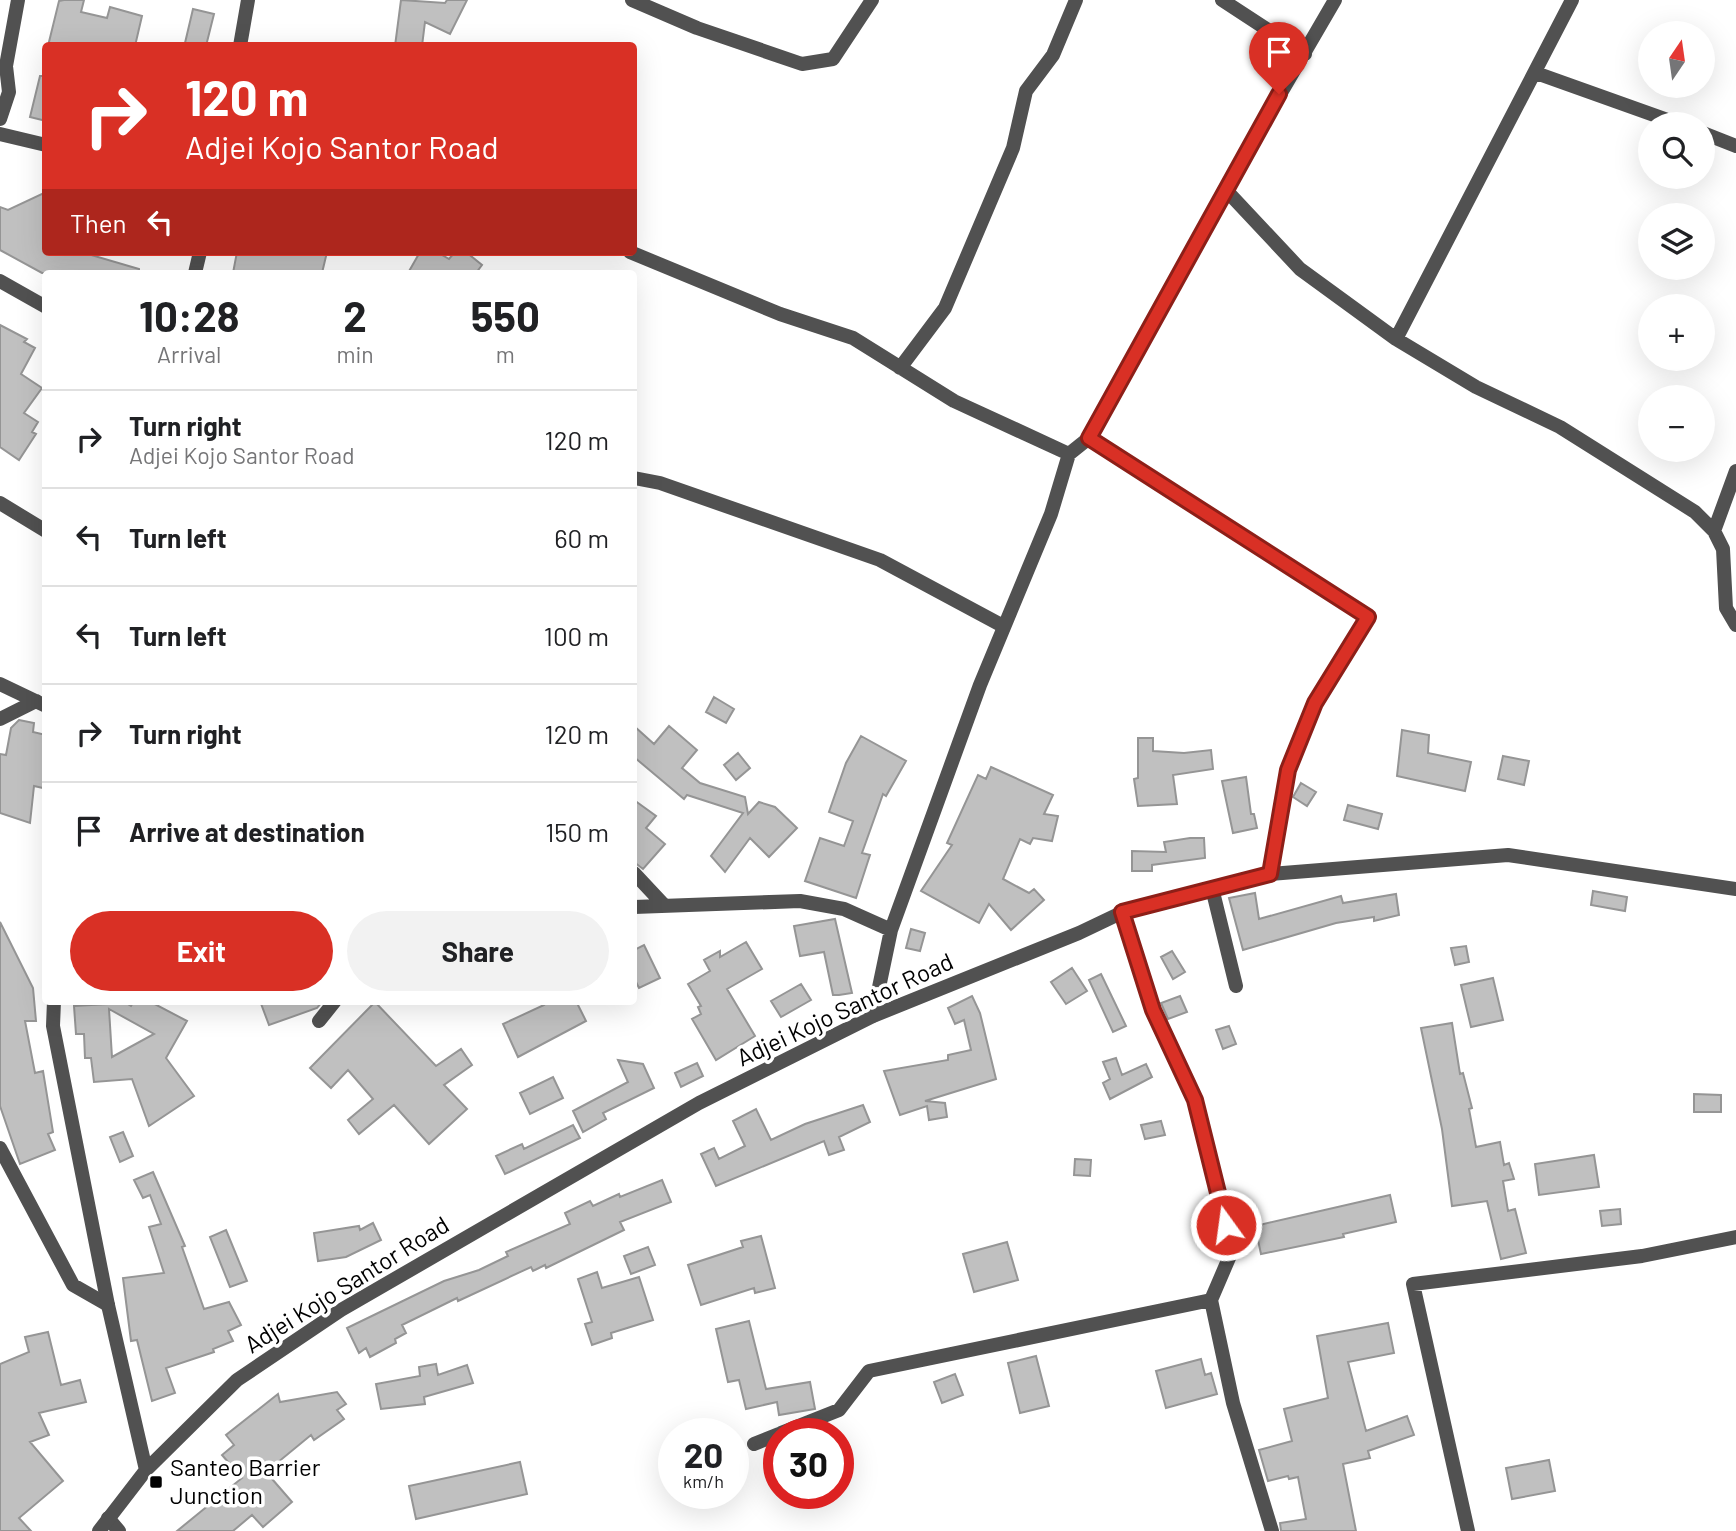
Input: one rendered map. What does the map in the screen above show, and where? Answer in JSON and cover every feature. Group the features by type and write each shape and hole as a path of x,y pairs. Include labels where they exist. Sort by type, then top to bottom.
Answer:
{"street":[{"path":"0,119 9,92 6,66 18,0"},
{"path":"241,42 248,0"},
{"path":"632,0 697,28 802,64 833,59 872,0"},
{"path":"900,368 945,308 1013,148 1026,91 1054,55 1076,0"},
{"path":"1222,0 1305,54"},
{"path":"873,1016 891,930 1003,626 1051,514 1069,454 1089,438 1225,189 1335,0"},
{"path":"1396,339 1572,0"},
{"path":"1536,73 1645,112"},
{"path":"0,134 42,144"},
{"path":"1715,138 1736,146"},
{"path":"1225,189 1300,269 1396,339 1476,387 1560,427 1636,472 1695,512 1714,531 1723,549 1726,608 1736,625"},
{"path":"637,255 780,314 853,338 954,401 1069,454"},
{"path":"0,281 42,305"},
{"path":"1089,438 1368,617 1315,703 1288,770 1270,874"},
{"path":"1714,531 1736,471"},
{"path":"637,479 660,483 880,560 1003,626"},
{"path":"0,503 42,529"},
{"path":"0,684 41,703"},
{"path":"0,719 41,703"},
{"name":"Adjei Kojo Santor Road","path":"99,1531 146,1470 237,1380 341,1310 699,1103 873,1016 1079,933 1122,912 1270,874 1508,855 1736,889"},
{"path":"637,876 663,904"},
{"path":"1212,888 1236,986"},
{"path":"637,907 800,901 844,909 891,930"},
{"path":"1122,912 1153,1010 1195,1100 1232,1251 1211,1300 1233,1403 1272,1531"},
{"path":"54,1005 53,1026 108,1305 146,1470"},
{"path":"319,1021 332,1005"},
{"path":"0,1148 73,1285 108,1305"},
{"path":"1468,1531 1413,1284 1642,1256 1736,1237"},
{"path":"818,1418 839,1409 869,1371 1211,1300"},
{"path":"754,1444 763,1441"},
{"path":"108,1518 119,1531"}],"building":[{"path":"84,0 81,12 107,18 110,7 142,16 136,42 49,42 59,1"},
{"path":"401,0 445,3 447,0 467,0 450,34 425,22 422,42 396,42"},
{"path":"193,9 214,14 207,42 185,42"},
{"path":"40,76 42,76 42,120 30,117"},
{"path":"42,194 42,256 95,256 139,270 42,270 42,273 0,250 0,207 8,210"},
{"path":"236,256 326,256 323,270 234,270"},
{"path":"418,256 444,256 449,259 452,256 471,256 482,265 478,270 410,270"},
{"path":"0,325 27,339 24,342 35,348 21,374 42,388 24,413 38,422 32,432 36,434 19,460 0,447"},
{"path":"714,697 734,709 726,723 706,712"},
{"path":"19,720 34,723 33,732 42,734 42,788 34,786 30,823 0,813 0,754 6,755 11,728"},
{"path":"669,726 697,750 682,768 700,783 745,797 748,814 759,802 775,807 797,828 769,857 750,838 725,872 711,856 743,813 687,795 684,799 637,760 637,729 654,744"},
{"path":"1402,730 1429,735 1428,753 1471,762 1465,791 1397,776"},
{"path":"861,736 906,761 886,796 883,794 862,853 870,855 856,898 805,881 820,838 844,846 853,821 829,812 846,763"},
{"path":"1138,738 1153,738 1153,751 1184,753 1211,750 1213,769 1173,775 1177,804 1138,806 1134,779 1138,778"},
{"path":"738,753 750,768 736,780 724,765"},
{"path":"1503,756 1529,761 1524,785 1498,779"},
{"path":"991,767 1053,795 1044,814 1058,816 1052,841 1033,838 1030,844 1020,839 1003,879 1029,893 1034,889 1044,900 1011,930 989,904 979,923 921,891 952,845 947,843 978,775 986,779"},
{"path":"1246,777 1251,814 1254,814 1257,828 1233,833 1222,781"},
{"path":"1301,783 1316,792 1307,806 1293,797"},
{"path":"637,802 656,816 646,828 665,844 643,869 637,864"},
{"path":"1348,805 1382,814 1378,829 1344,820"},
{"path":"1204,838 1205,858 1152,865 1152,871 1132,871 1132,851 1166,852 1164,842"},
{"path":"1593,891 1627,897 1625,911 1591,905"},
{"path":"1255,893 1259,919 1341,896 1343,903 1396,894 1399,915 1374,921 1374,917 1336,923 1243,950 1229,898"},
{"path":"835,919 852,993 839,995 833,995 824,952 800,956 794,926"},
{"path":"0,922 33,988 36,1021 25,1021 35,1073 43,1071 53,1132 48,1134 55,1150 20,1164 0,1106"},
{"path":"911,929 925,933 920,951 906,948"},
{"path":"746,942 762,969 727,989 755,1036 716,1060 692,1019 701,1014 698,1007 701,1006 688,984 710,971 704,960 720,951 720,957"},
{"path":"644,945 660,978 639,988 637,984 637,948"},
{"path":"1466,946 1469,962 1455,965 1451,948"},
{"path":"1172,951 1185,972 1173,979 1161,957"},
{"path":"1072,968 1087,991 1066,1004 1051,982"},
{"path":"1101,974 1126,1026 1113,1032 1089,980"},
{"path":"1493,978 1503,1020 1471,1027 1461,985"},
{"path":"801,984 811,1000 781,1017 771,1001"},
{"path":"972,996 980,1013 996,1079 925,1101 945,1103 947,1117 929,1120 927,1106 900,1115 884,1071 948,1060 948,1055 971,1050 964,1020 955,1024 948,1008"},
{"path":"1180,996 1187,1012 1168,1019 1161,1003"},
{"path":"157,1005 187,1021 166,1058 194,1096 149,1126 132,1079 94,1082 91,1058 85,1058 84,1034 76,1034 74,1006","holes":["109,1009 154,1034 112,1057"]},
{"path":"262,1005 320,1005 317,1008 269,1025"},
{"path":"372,1005 378,1005 436,1066 461,1049 472,1065 444,1085 467,1109 429,1144 394,1105 359,1134 348,1120 373,1099 348,1070 331,1088 310,1068"},
{"path":"544,1005 578,1005 586,1021 518,1057 503,1024"},
{"path":"1452,1023 1460,1074 1463,1073 1472,1108 1469,1109 1476,1147 1500,1142 1504,1165 1509,1163 1514,1179 1503,1181 1508,1211 1515,1209 1526,1253 1501,1259 1487,1201 1452,1206 1442,1129 1421,1028"},
{"path":"1229,1026 1236,1044 1223,1049 1216,1030"},
{"path":"1116,1058 1122,1075 1146,1064 1152,1077 1110,1099 1103,1083 1110,1079 1103,1062"},
{"path":"618,1060 643,1064 654,1088 603,1113 606,1119 583,1132 573,1111 628,1082"},
{"path":"697,1063 703,1076 681,1087 675,1073"},
{"path":"553,1077 563,1098 530,1114 520,1093"},
{"path":"1694,1094 1721,1095 1721,1112 1694,1112"},
{"path":"863,1105 870,1122 839,1137 844,1150 829,1155 824,1141 716,1186 701,1154 714,1148 719,1159 745,1146 733,1121 756,1109 771,1140 805,1124"},
{"path":"1161,1121 1165,1135 1145,1139 1141,1125"},
{"path":"573,1125 580,1138 505,1174 496,1156 522,1144 524,1149"},
{"path":"123,1132 133,1156 120,1162 110,1137"},
{"path":"1594,1155 1599,1187 1539,1195 1535,1164"},
{"path":"1075,1159 1091,1160 1090,1176 1074,1175"},
{"path":"153,1172 185,1246 182,1247 204,1309 229,1302 241,1325 228,1331 233,1341 213,1349 214,1352 166,1368 175,1393 152,1401 137,1340 131,1341 123,1278 164,1273 149,1227 161,1224 150,1195 143,1198 134,1180"},
{"path":"662,1180 671,1202 620,1222 624,1230 546,1268 545,1265 533,1271 531,1267 458,1301 457,1298 402,1325 406,1333 395,1339 396,1343 370,1357 366,1348 359,1353 347,1328 444,1281 479,1270 508,1256 506,1252 570,1224 565,1213 590,1201 593,1206"},
{"path":"1390,1195 1396,1222 1343,1234 1344,1237 1261,1254 1255,1226"},
{"path":"1620,1209 1621,1224 1602,1226 1600,1211"},
{"path":"373,1223 381,1240 346,1257 318,1261 314,1233 359,1226 360,1230"},
{"path":"226,1230 247,1281 230,1287 210,1237"},
{"path":"761,1236 775,1288 755,1293 754,1288 701,1305 688,1265 743,1247 741,1241"},
{"path":"1007,1242 1018,1280 974,1292 963,1254"},
{"path":"648,1247 655,1265 631,1274 624,1256"},
{"path":"597,1272 602,1288 639,1277 653,1320 611,1333 612,1338 592,1345 585,1324 592,1322 578,1279"},
{"path":"749,1321 766,1389 810,1382 815,1409 779,1415 777,1402 746,1409 739,1380 728,1382 716,1329"},
{"path":"1388,1323 1394,1353 1348,1362 1366,1431 1407,1416 1414,1435 1368,1451 1370,1458 1343,1464 1356,1531 1281,1531 1280,1523 1306,1519 1298,1477 1289,1479 1288,1476 1268,1481 1259,1450 1292,1441 1284,1409 1328,1398 1317,1336"},
{"path":"48,1332 61,1385 80,1380 86,1402 39,1413 49,1435 30,1442 63,1481 19,1518 31,1531 0,1531 0,1364 29,1352 25,1337"},
{"path":"1036,1356 1049,1406 1020,1413 1008,1363"},
{"path":"1201,1359 1205,1375 1211,1373 1217,1394 1166,1408 1156,1371"},
{"path":"436,1364 438,1375 467,1365 473,1383 424,1397 425,1404 381,1409 376,1384 420,1376 419,1367"},
{"path":"955,1374 963,1395 942,1403 934,1382"},
{"path":"337,1392 346,1404 337,1410 344,1419 314,1440 311,1435 266,1472 292,1502 263,1527 252,1515 233,1531 177,1531 242,1478 222,1455 234,1445 226,1435 278,1394 280,1402"},
{"path":"1549,1460 1555,1491 1512,1499 1506,1468"},
{"path":"520,1462 527,1494 416,1519 409,1486"}],"place":[{"name":"Santeo Barrier Junction","path":"156,1482"}],"route":[{"path":"1226,1225 1195,1100 1153,1010 1122,912 1270,874 1288,770 1315,703 1368,617 1089,438 1279,94"}]}
